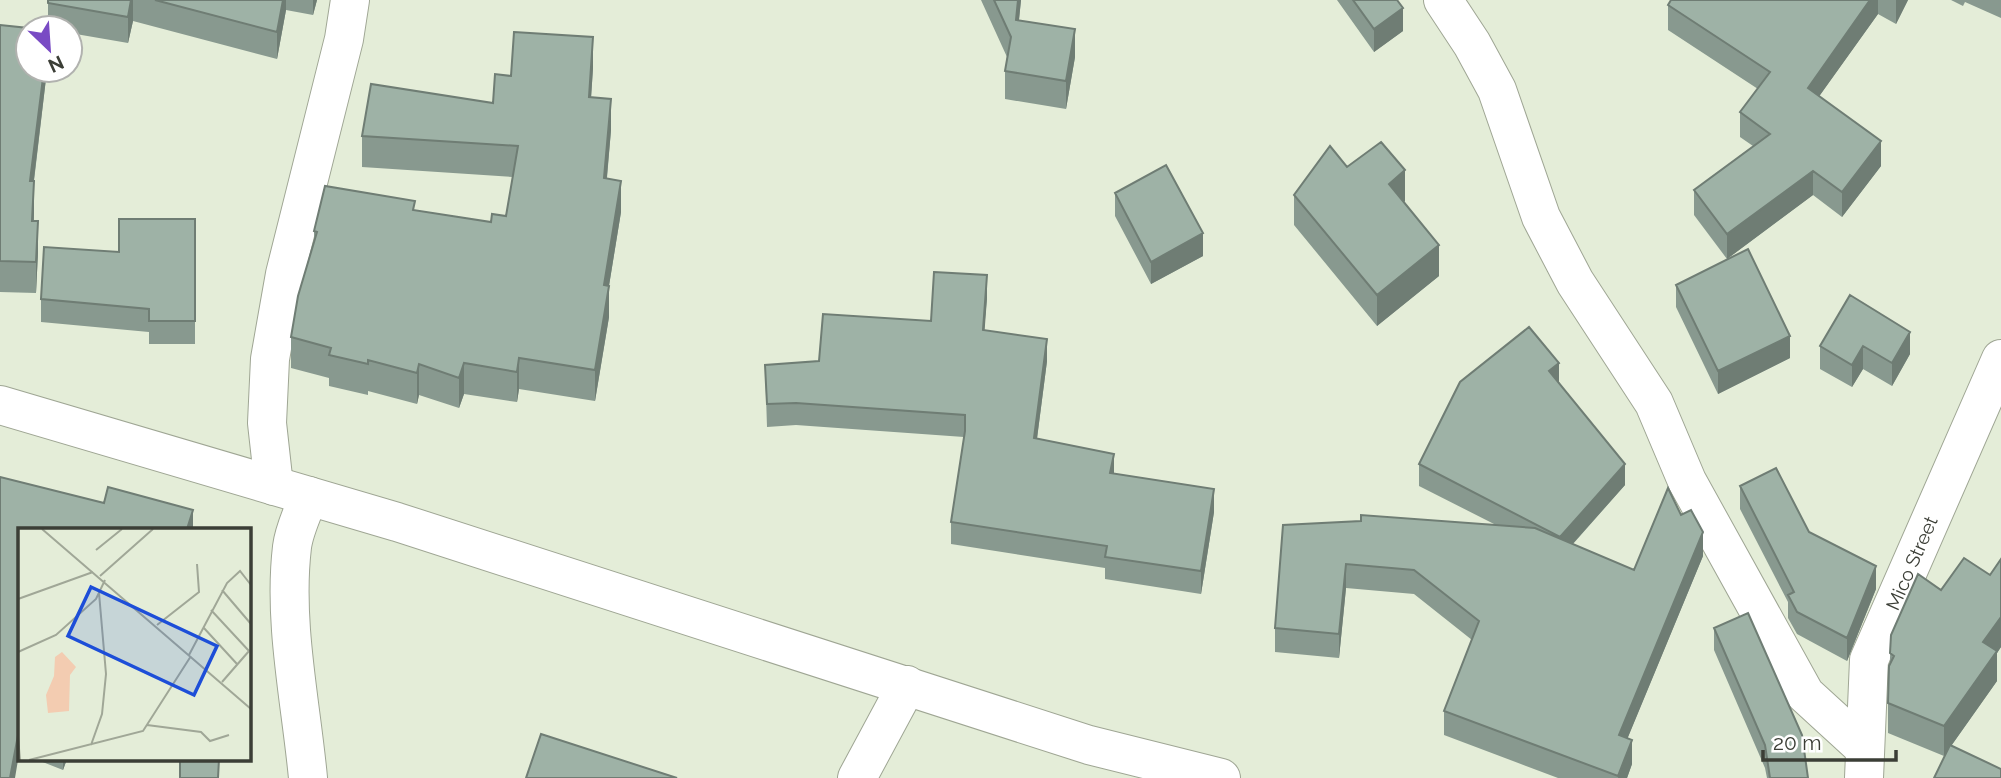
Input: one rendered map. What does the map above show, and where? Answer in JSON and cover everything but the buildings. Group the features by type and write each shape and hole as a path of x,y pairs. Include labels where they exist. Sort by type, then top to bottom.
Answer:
{"street":[{"path":"308,778 292,641 292,491 267,423 270,359 285,274 345,39 350,0"},
{"path":"1443,0 1472,44 1497,90 1541,217 1575,282 1654,403 1687,481 1805,694 1864,763"},
{"name":"Mico Street","path":"1864,763 1869,660 2001,359"},
{"path":"0,405 292,491 1089,745 1221,778"},
{"path":"857,778 906,685"}]}
